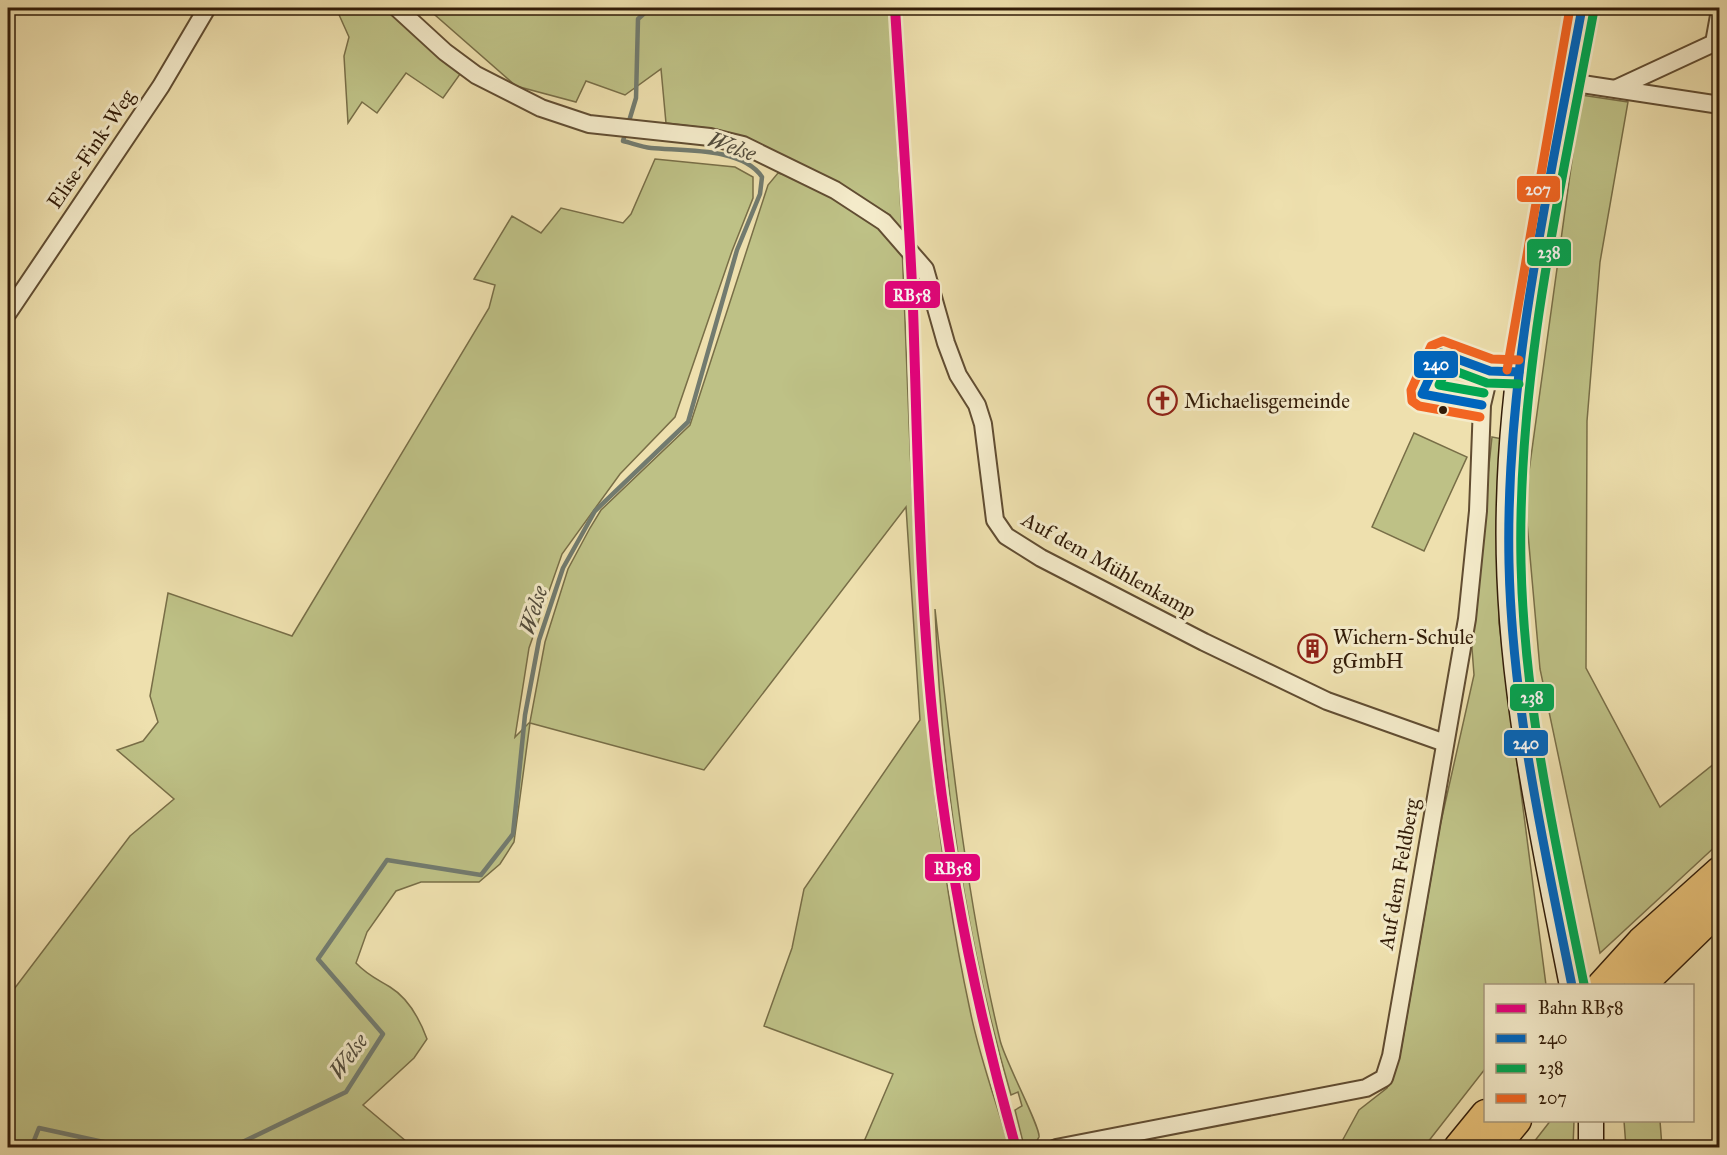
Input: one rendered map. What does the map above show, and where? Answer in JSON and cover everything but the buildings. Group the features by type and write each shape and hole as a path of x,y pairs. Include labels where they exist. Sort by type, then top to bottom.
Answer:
{"highway":[{"path":"1640,984 1652,952 1719,872"},
{"path":"1605,984 1719,907"},
{"path":"1459,1148 1484,1116"},
{"path":"1493,1148 1514,1122"}],"main road":[{"path":"1572,984 1521,705 1514,637 1509,503 1519,372 1582,8"},
{"path":"1591,1122 1591,1148"}],"street":[{"name":"Elise-Fink-Weg","path":"8,313 161,86 207,8"},
{"name":"Auf dem Mühlenkamp","path":"397,8 445,52 476,75 542,108 589,124 637,131 710,137 743,145 835,190 884,222 925,268 946,343 958,375 977,405 987,438 995,520 1006,536 1041,558 1204,642 1327,701 1444,743"},
{"path":"1617,88 1714,43 1719,10"},
{"path":"1569,82 1719,105"},
{"name":"Auf dem Feldberg","path":"1056,1148 1366,1088 1384,1078 1391,1056 1467,619 1478,511 1482,405 1490,371 1519,372"}],"green space":[{"path":"336,8 390,8 463,70 443,98 406,73 377,113 362,102 348,123 344,56 349,37"},
{"path":"427,8 890,8 902,231 890,221 890,215 755,141 716,129 666,123 661,69 625,95 586,81 576,102 516,86"},
{"path":"1581,95 1628,102 1600,262 1587,421 1586,668 1660,807 1720,759 1719,843 1600,953 1540,669 1525,500"},
{"path":"655,159 735,167 753,177 753,198 732,251 675,417 620,474 562,554 529,648 515,737 530,722 545,642 568,569 590,528 601,510 690,425 768,185 778,173 811,185 860,213 902,247 920,630 938,821 952,916 974,1027 1009,1146 865,1147 863,1144 893,1074 764,1026 792,948 804,889 920,720 906,507 704,770 530,723 514,842 500,864 479,882 421,882 396,891 367,932 356,963 408,1003 427,1039 414,1058 363,1105 413,1147 8,1147 8,997 130,836 174,799 117,750 143,741 158,722 150,696 168,593 292,636 489,308 495,285 474,279 512,216 541,233 561,208 623,223 631,214"},
{"path":"1414,433 1467,457 1424,551 1372,527"},
{"path":"1492,437 1503,439 1499,623 1546,984 1484,984 1484,1070 1424,1147 1342,1148 1341,1143 1359,1110 1387,1088 1401,1050 1440,826 1474,675 1471,635"},
{"path":"935,609 961,825 988,987 1003,1049 1029,1107 1039,1137 1037,1141 1024,1146 1015,1110 1022,1106 1018,1092 1011,1095 968,915 943,731"},
{"path":"1549,1122 1574,1122 1573,1147 1530,1147"},
{"path":"1624,1122 1660,1122 1662,1147 1626,1147"}],"waterway":[{"name":"Welse","path":"230,1148 346,1092 383,1034 318,959 387,860 481,875 513,834 525,715 539,640 563,568 595,511 688,422 737,250 760,194 762,177 753,167 727,155 647,147 623,141 636,98 638,19 650,8"},
{"name":"Welse","path":"31,1148 39,1128 131,1148"}],"rail line":[{"name":"RB58","path":"895,8 911,270 922,578 935,740 941,792 967,946 989,1047 1016,1148"}],"transit line":[{"name":"207","path":"1507,370 1570,8"},
{"name":"240","path":"1572,984 1531,776 1523,723 1511,616 1509,563 1514,423 1521,354 1543,215 1582,8"},
{"name":"238","path":"1584,984 1543,775 1535,722 1523,616 1521,563 1526,423 1533,354 1555,216 1594,10"},
{"name":"207","path":"1480,417 1419,406 1412,401 1411,390 1431,346 1443,341 1492,359 1519,360"},
{"name":"240","path":"1482,405 1422,394 1441,353 1490,371 1519,372"},
{"name":"238","path":"1484,393 1439,385 1447,368 1487,383 1519,384"}],"place":[{"name":"Michaelisgemeinde","path":"1163,401"},
{"name":"Wichern-Schule gGmbH","path":"1312,649"}]}
